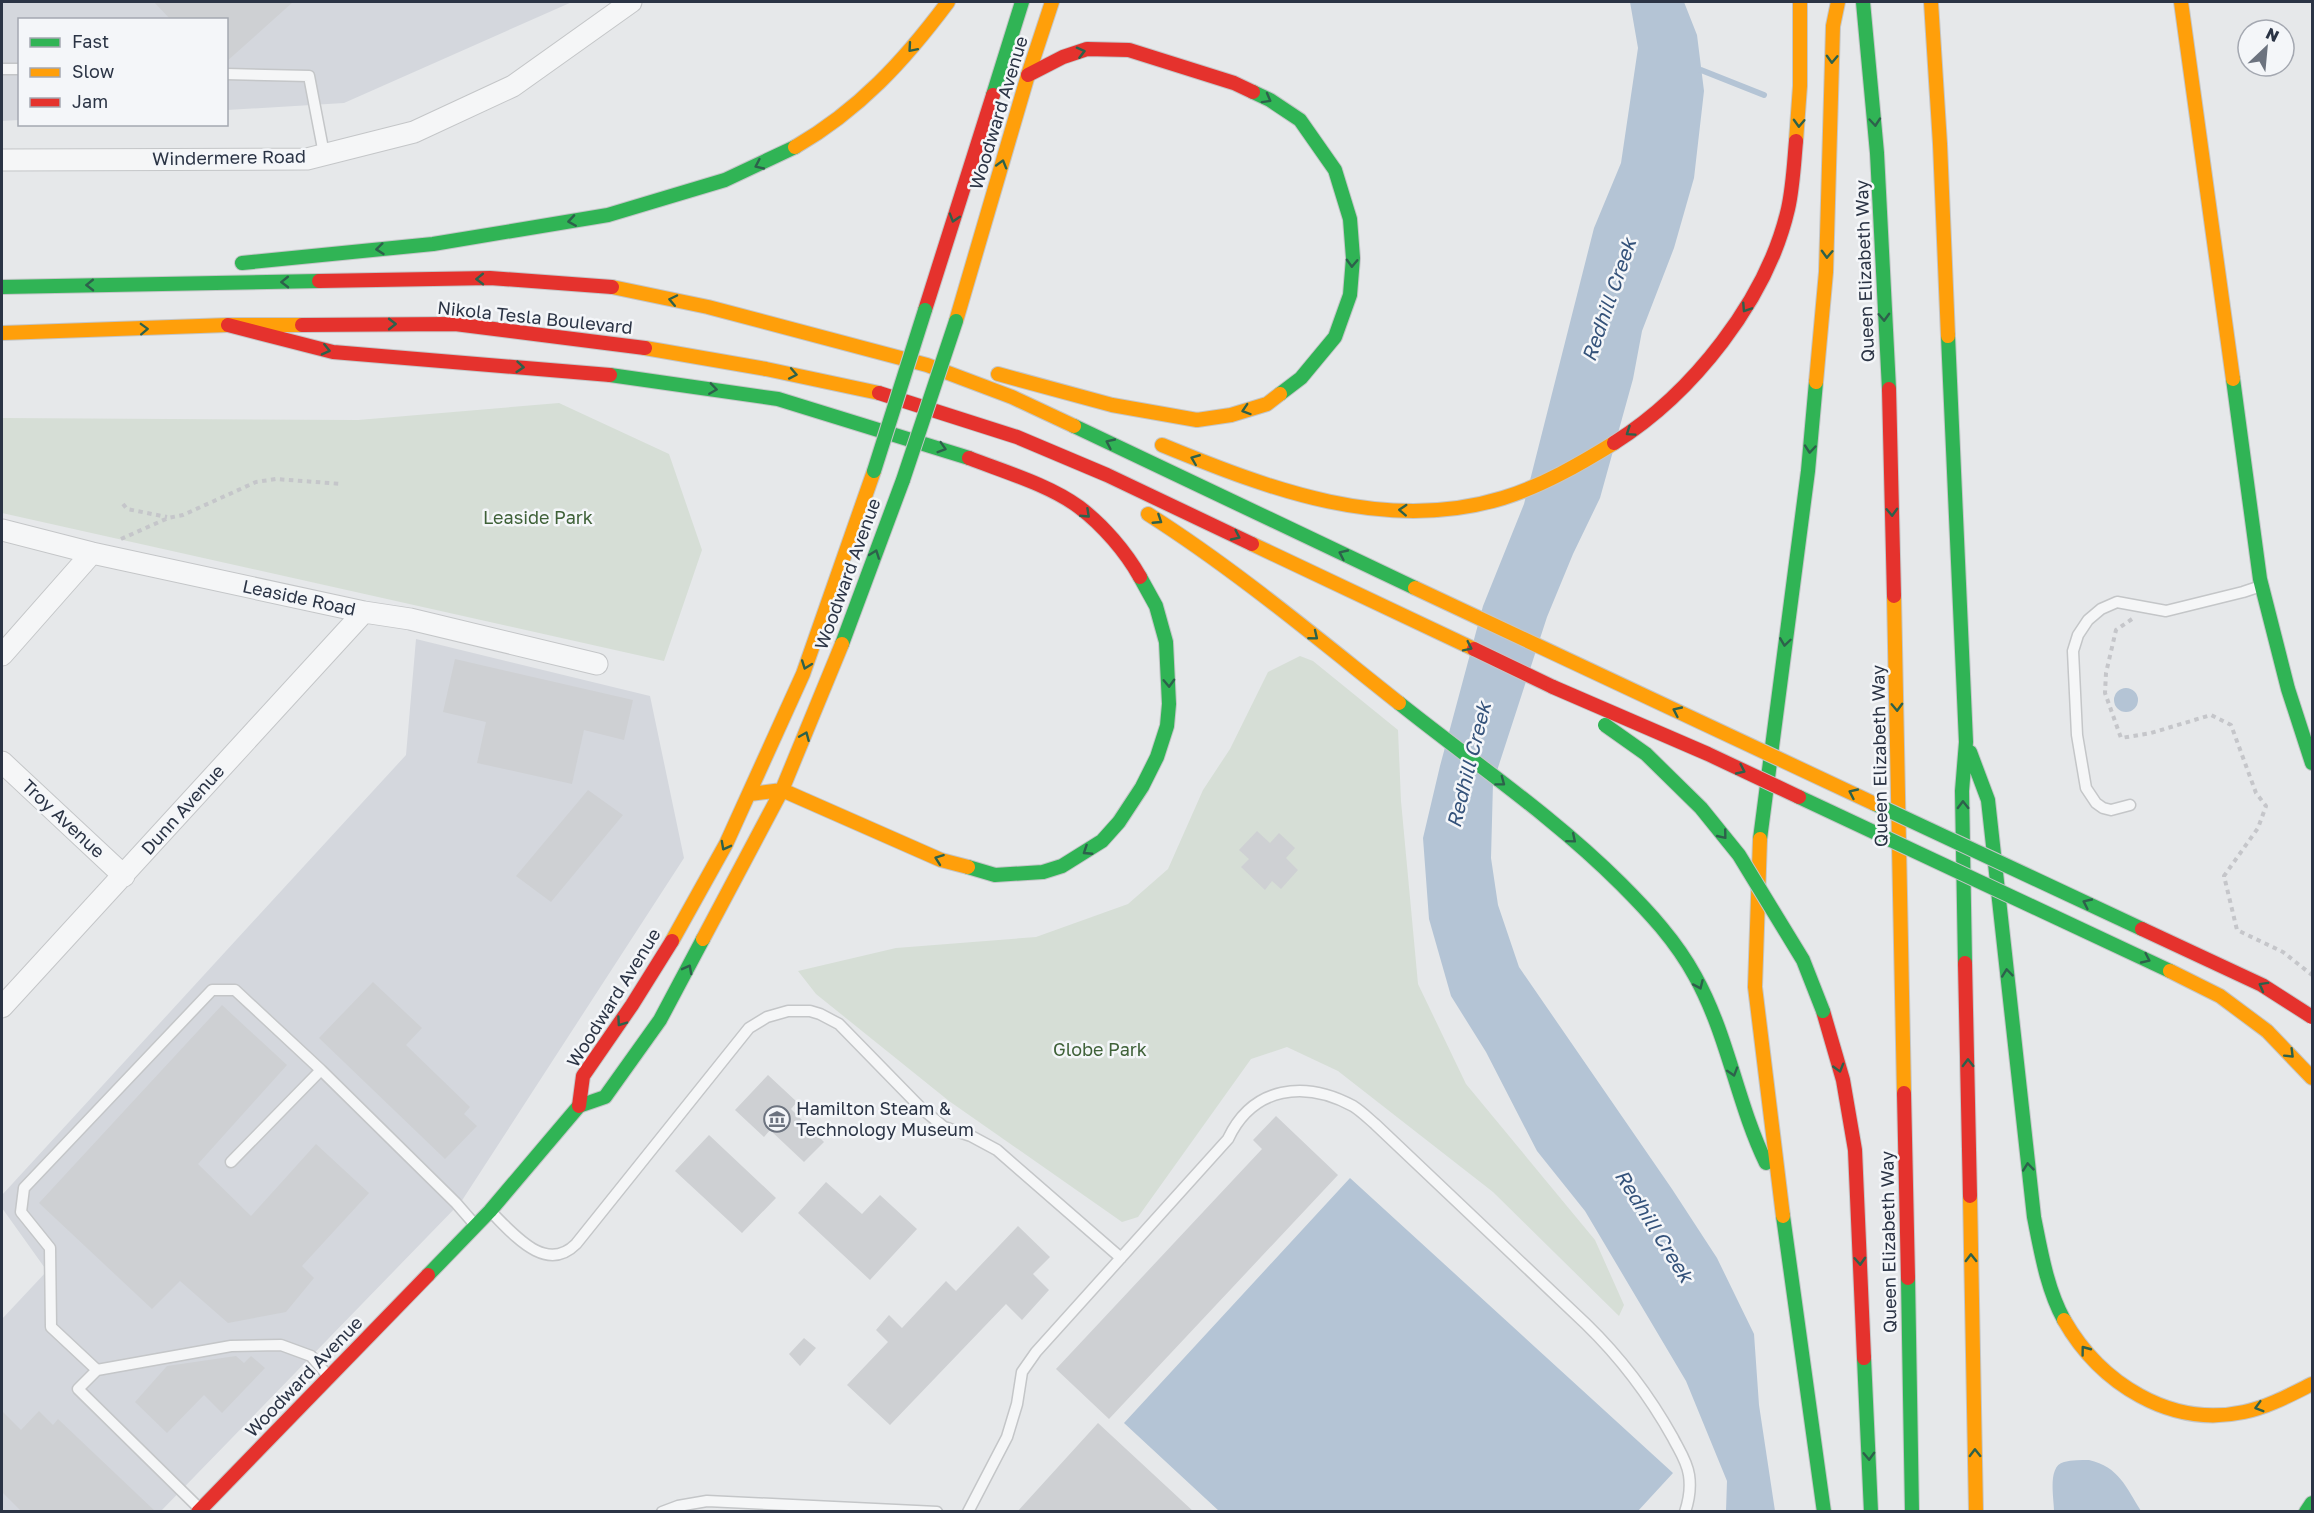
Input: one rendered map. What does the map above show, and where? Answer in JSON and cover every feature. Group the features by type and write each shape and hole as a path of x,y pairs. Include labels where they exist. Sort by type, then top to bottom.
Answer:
{"main road":[{"path":"230,263 432,244 608,215 725,180 779,156 845,115 895,67 948,2"},
{"name":"Woodward Avenue","path":"579,1106 583,1076 675,937 726,844 803,674 874,471 1022,2"},
{"name":"Woodward Avenue","path":"199,1510 476,1226 579,1106 605,1096 660,1020 782,790 825,688 903,480 956,321 1028,75 1052,2"},
{"path":"1151,441 1239,477 1307,498 1376,508 1419,511 1504,498 1577,466 1636,429 1676,396 1708,363 1749,304 1773,256 1788,210 1799,132 1800,2"},
{"path":"1824,1512 1780,1195 1755,987 1760,828 1811,436 1826,272 1833,26 1838,2"},
{"name":"Queen Elizabeth Way","path":"1863,2 1878,161 1891,489 1912,1512"},
{"path":"1930,2 1940,144 1966,742 1963,802 1976,1512"},
{"path":"2181,2 2261,586 2288,689 2313,763"},
{"path":"708,307 824,325 1123,407 1197,420 1231,415 1266,404 1301,378 1335,337 1350,295 1353,258 1350,219 1335,170 1300,120 1270,100 1234,83 1129,50 1087,49 1063,57 1028,75"},
{"path":"2,280 60,272"},
{"name":"Nikola Tesla Boulevard","path":"2,287 490,278 606,286 708,307 927,366 1012,397"},
{"name":"Nikola Tesla Boulevard","path":"2,333 228,325 455,324 625,345 864,388 1017,437"},
{"path":"228,325 333,352 627,376 778,399 949,450 1036,484 1079,507 1110,536 1136,570 1156,606 1166,642 1169,681 1167,726 1157,757 1130,808 1102,841 1062,866 1043,872 995,876 941,860 782,790 750,794"},
{"path":"1012,397 1085,417"},
{"path":"1012,397 2262,985 2313,1017"},
{"path":"1017,437 1132,504 1195,544 1528,802 1595,858 1657,920 1695,976 1724,1041 1752,1134 1780,1195"},
{"path":"1017,437 1107,475 1553,687 1708,754 2151,961 2220,996 2266,1031 2313,1078"},
{"path":"1553,687 1646,754 1701,808 1739,855 1803,960 1823,1011 1843,1080 1854,1150 1871,1512"},
{"path":"1966,742 1988,800 2030,1184 2054,1296 2074,1337 2092,1360 2114,1380 2160,1406 2195,1412 2234,1414 2283,1400 2313,1384"},
{"path":"2306,1512 2313,1503"}],"street":[{"name":"Windermere Road","path":"2,160 307,159 414,132 513,86 631,2"},
{"name":"Leaside Road","path":"2,530 92,553 364,612 410,619 597,663"},
{"path":"2,656 92,553"},
{"name":"Dunn Avenue","path":"2,1007 364,612"},
{"name":"Troy Avenue","path":"2,762 124,876"}],"lane":[{"path":"2,69 18,69"},
{"path":"228,74 309,76 324,154"},
{"path":"2130,805 2111,810 2103,807 2096,802 2086,788 2077,735 2073,651 2078,635 2088,620 2101,609 2117,602 2166,611 2261,586"},
{"path":"97,1370 51,1327 50,1248 21,1212 24,1188 212,990 236,990 321,1070 456,1203 476,1226"},
{"path":"490,1211 537,1252 553,1255 568,1251 576,1244 749,1028 777,1013 799,1010 820,1014 839,1024 921,1108 944,1127 971,1136 997,1150 1121,1258"},
{"path":"231,1162 321,1070"},
{"path":"968,1512 1007,1437 1017,1404 1022,1372 1036,1352 1228,1139 1240,1119 1257,1103 1279,1094 1302,1090 1325,1094 1355,1107 1592,1330 1622,1362 1653,1403 1684,1457 1690,1483 1685,1512"},
{"path":"199,1510 78,1389 97,1370 231,1346 281,1345 311,1356 330,1377"},
{"path":"662,1512 678,1506 707,1501 937,1512"}],"path":[{"path":"92,553 168,518 183,515 256,482 276,479 342,484"},
{"path":"123,504 127,509 168,518"},
{"path":"2148,608 2116,630 2106,673 2105,693 2121,738 2151,733 2211,715 2231,725 2256,793 2266,806 2258,828 2224,876 2237,930 2283,952 2313,975"}],"shaded area":[{"path":"2,2 572,2 344,103 228,110 228,18 18,18 18,120 2,121"},
{"path":"416,639 650,696 684,858 461,1202 161,1511 2,1511 2,1319 47,1271 2,1208 2,1195 406,755"}],"green space":[{"name":"Leaside Park","path":"559,403 669,454 702,550 664,661 2,513 2,418 358,420"},
{"name":"Globe Park","path":"1300,656 1313,661 1398,730 1401,801 1418,984 1466,1084 1595,1240 1624,1305 1619,1316 1493,1192 1338,1071 1287,1047 1251,1059 1138,1217 1122,1222 949,1101 816,994 798,971 896,948 1036,937 1128,904 1168,869 1203,790 1230,749 1268,672"}],"water":[{"name":"Redhill Creek","path":"1630,2 1684,2 1697,35 1704,91 1694,178 1674,248 1642,331 1633,379 1600,498 1573,554 1547,617 1493,783 1491,858 1498,905 1519,967 1717,1258 1754,1334 1759,1405 1775,1511 1726,1511 1727,1481 1686,1381 1585,1211 1537,1151 1486,1052 1451,996 1429,919 1423,838 1440,766 1483,606 1524,504 1594,228 1621,163 1638,48"},
{"path":"2126,688 2135,691 2138,700 2135,709 2126,712 2117,709 2114,700 2117,691"},
{"path":"1350,1178 1673,1473 1638,1511 1219,1511 1124,1423"},
{"path":"2089,1460 2115,1473 2141,1511 2054,1511 2053,1476 2055,1470 2064,1462"}],"building":[{"path":"154,2 293,2 228,60 228,18 169,18"},
{"path":"455,659 633,700 624,740 584,730 572,784 477,763 486,722 443,712"},
{"path":"588,790 623,815 551,902 516,876"},
{"path":"1257,831 1270,843 1279,833 1295,848 1286,858 1298,870 1281,889 1272,881 1265,890 1241,867 1249,859 1239,850"},
{"path":"373,982 422,1028 406,1045 470,1107 464,1114 477,1126 445,1159 319,1038"},
{"path":"222,1005 287,1065 198,1164 251,1216 316,1144 369,1193 302,1266 314,1278 286,1312 228,1323 180,1281 152,1309 39,1203"},
{"path":"768,1075 797,1102 791,1109 824,1142 804,1162 770,1130 764,1137 735,1110"},
{"path":"1276,1116 1338,1175 1109,1419 1056,1369 1262,1149 1253,1140"},
{"path":"709,1135 776,1198 742,1233 675,1171"},
{"path":"826,1182 862,1214 880,1195 917,1229 870,1280 798,1213"},
{"path":"1018,1226 1050,1257 1033,1274 1049,1290 1022,1320 1006,1304 890,1425 847,1385 888,1342 876,1330 889,1315 902,1328 946,1281 956,1291"},
{"path":"804,1338 816,1348 800,1366 789,1354"},
{"path":"236,1356 244,1363 251,1356 265,1368 222,1413 204,1395 167,1433 135,1402 167,1366"},
{"path":"2,1411 21,1430 39,1411 53,1425 58,1419 156,1512 22,1512 2,1492"},
{"path":"1098,1423 1194,1512 1017,1512"}],"waterway":[{"path":"1701,70 1764,95"}],"traffic: fast":[{"path":"993,95 1022,2"},
{"path":"1863,2 1877,153 1889,389"},
{"path":"1253,92 1270,100 1300,120 1335,170 1350,219 1353,258 1350,295 1335,337 1301,378 1280,394"},
{"path":"242,263 433,244 608,215 725,180 795,147"},
{"path":"2,287 319,281"},
{"path":"874,471 925,310"},
{"path":"903,480 956,321"},
{"path":"1948,336 1966,742 1962,791 1965,963"},
{"path":"610,375 778,399 969,458"},
{"path":"2233,379 2260,579 2288,689 2312,763"},
{"path":"1760,839 1808,471 1816,382"},
{"path":"1074,426 1415,588"},
{"path":"842,644 903,480"},
{"path":"968,867 995,875 1043,872 1062,866 1102,841 1119,822 1142,787 1157,757 1167,726 1169,704 1166,642 1156,606 1140,577"},
{"path":"1399,703 1568,835 1621,884 1671,939 1688,963 1716,1022 1747,1117 1766,1163"},
{"path":"1605,725 1646,754 1701,808 1739,855 1803,960 1823,1011"},
{"path":"1970,752 1988,800 2034,1217 2049,1283 2064,1320"},
{"path":"1799,797 2170,971"},
{"path":"1875,804 2142,929"},
{"path":"428,1275 490,1211 579,1106 605,1097 660,1020 703,939"},
{"path":"1783,1216 1824,1512"},
{"path":"1908,1278 1912,1512"},
{"path":"1864,1358 1871,1512"},
{"path":"2306,1512 2312,1503"}],"traffic: slow":[{"path":"795,147 840,117 879,83 915,44 948,2"},
{"path":"956,321 1028,75 1052,2"},
{"path":"1796,141 1800,86 1800,2"},
{"path":"1816,382 1826,272 1833,26 1838,2"},
{"path":"1931,2 1948,336"},
{"path":"2181,2 2233,379"},
{"path":"612,287 708,307 927,365 1012,397 1074,426"},
{"path":"2,333 228,325 302,325"},
{"path":"645,348 766,369 879,393"},
{"path":"998,374 1112,405 1197,420 1231,415 1267,404 1280,394"},
{"path":"1162,445 1286,491 1329,502 1372,509 1415,511 1459,508 1518,493 1560,474 1614,443"},
{"path":"672,941 726,844 803,674 874,471"},
{"path":"1148,514 1244,581 1399,703"},
{"path":"1252,544 1474,649"},
{"path":"1415,588 1875,804"},
{"path":"1894,596 1904,1093"},
{"path":"703,939 782,790 842,644"},
{"path":"750,794 782,790 941,860 968,867"},
{"path":"1760,839 1755,987 1783,1216"},
{"path":"2170,971 2220,996 2267,1031"},
{"path":"2267,1031 2312,1078"},
{"path":"1970,1196 1976,1512"},
{"path":"2064,1320 2079,1343 2117,1381 2140,1396 2164,1407 2190,1413 2216,1415 2244,1412 2270,1404 2312,1384"}],"traffic: jam":[{"path":"1028,75 1063,57 1087,49 1129,50 1234,83 1253,92"},
{"path":"925,310 993,95"},
{"path":"1614,443 1643,423 1671,399 1722,342 1744,310 1763,277 1778,243 1790,201 1796,141"},
{"path":"319,281 490,278 612,287"},
{"path":"302,325 455,324 645,348"},
{"path":"228,325 333,352 610,375"},
{"path":"1889,389 1894,596"},
{"path":"879,393 1017,437 1107,475 1252,544"},
{"path":"969,458 1041,486 1079,507 1113,539 1140,577"},
{"path":"1474,649 1553,687"},
{"path":"1553,687 1708,754 1799,797"},
{"path":"2142,929 2262,985 2312,1017"},
{"path":"579,1106 583,1076 632,1005 672,941"},
{"path":"1965,963 1970,1196"},
{"path":"1823,1011 1843,1080 1855,1150 1864,1358"},
{"path":"1904,1093 1908,1278"},
{"path":"198,1512 428,1275"}],"place":[{"name":"Hamilton Steam & Technology Museum","path":"777,1119"}]}
